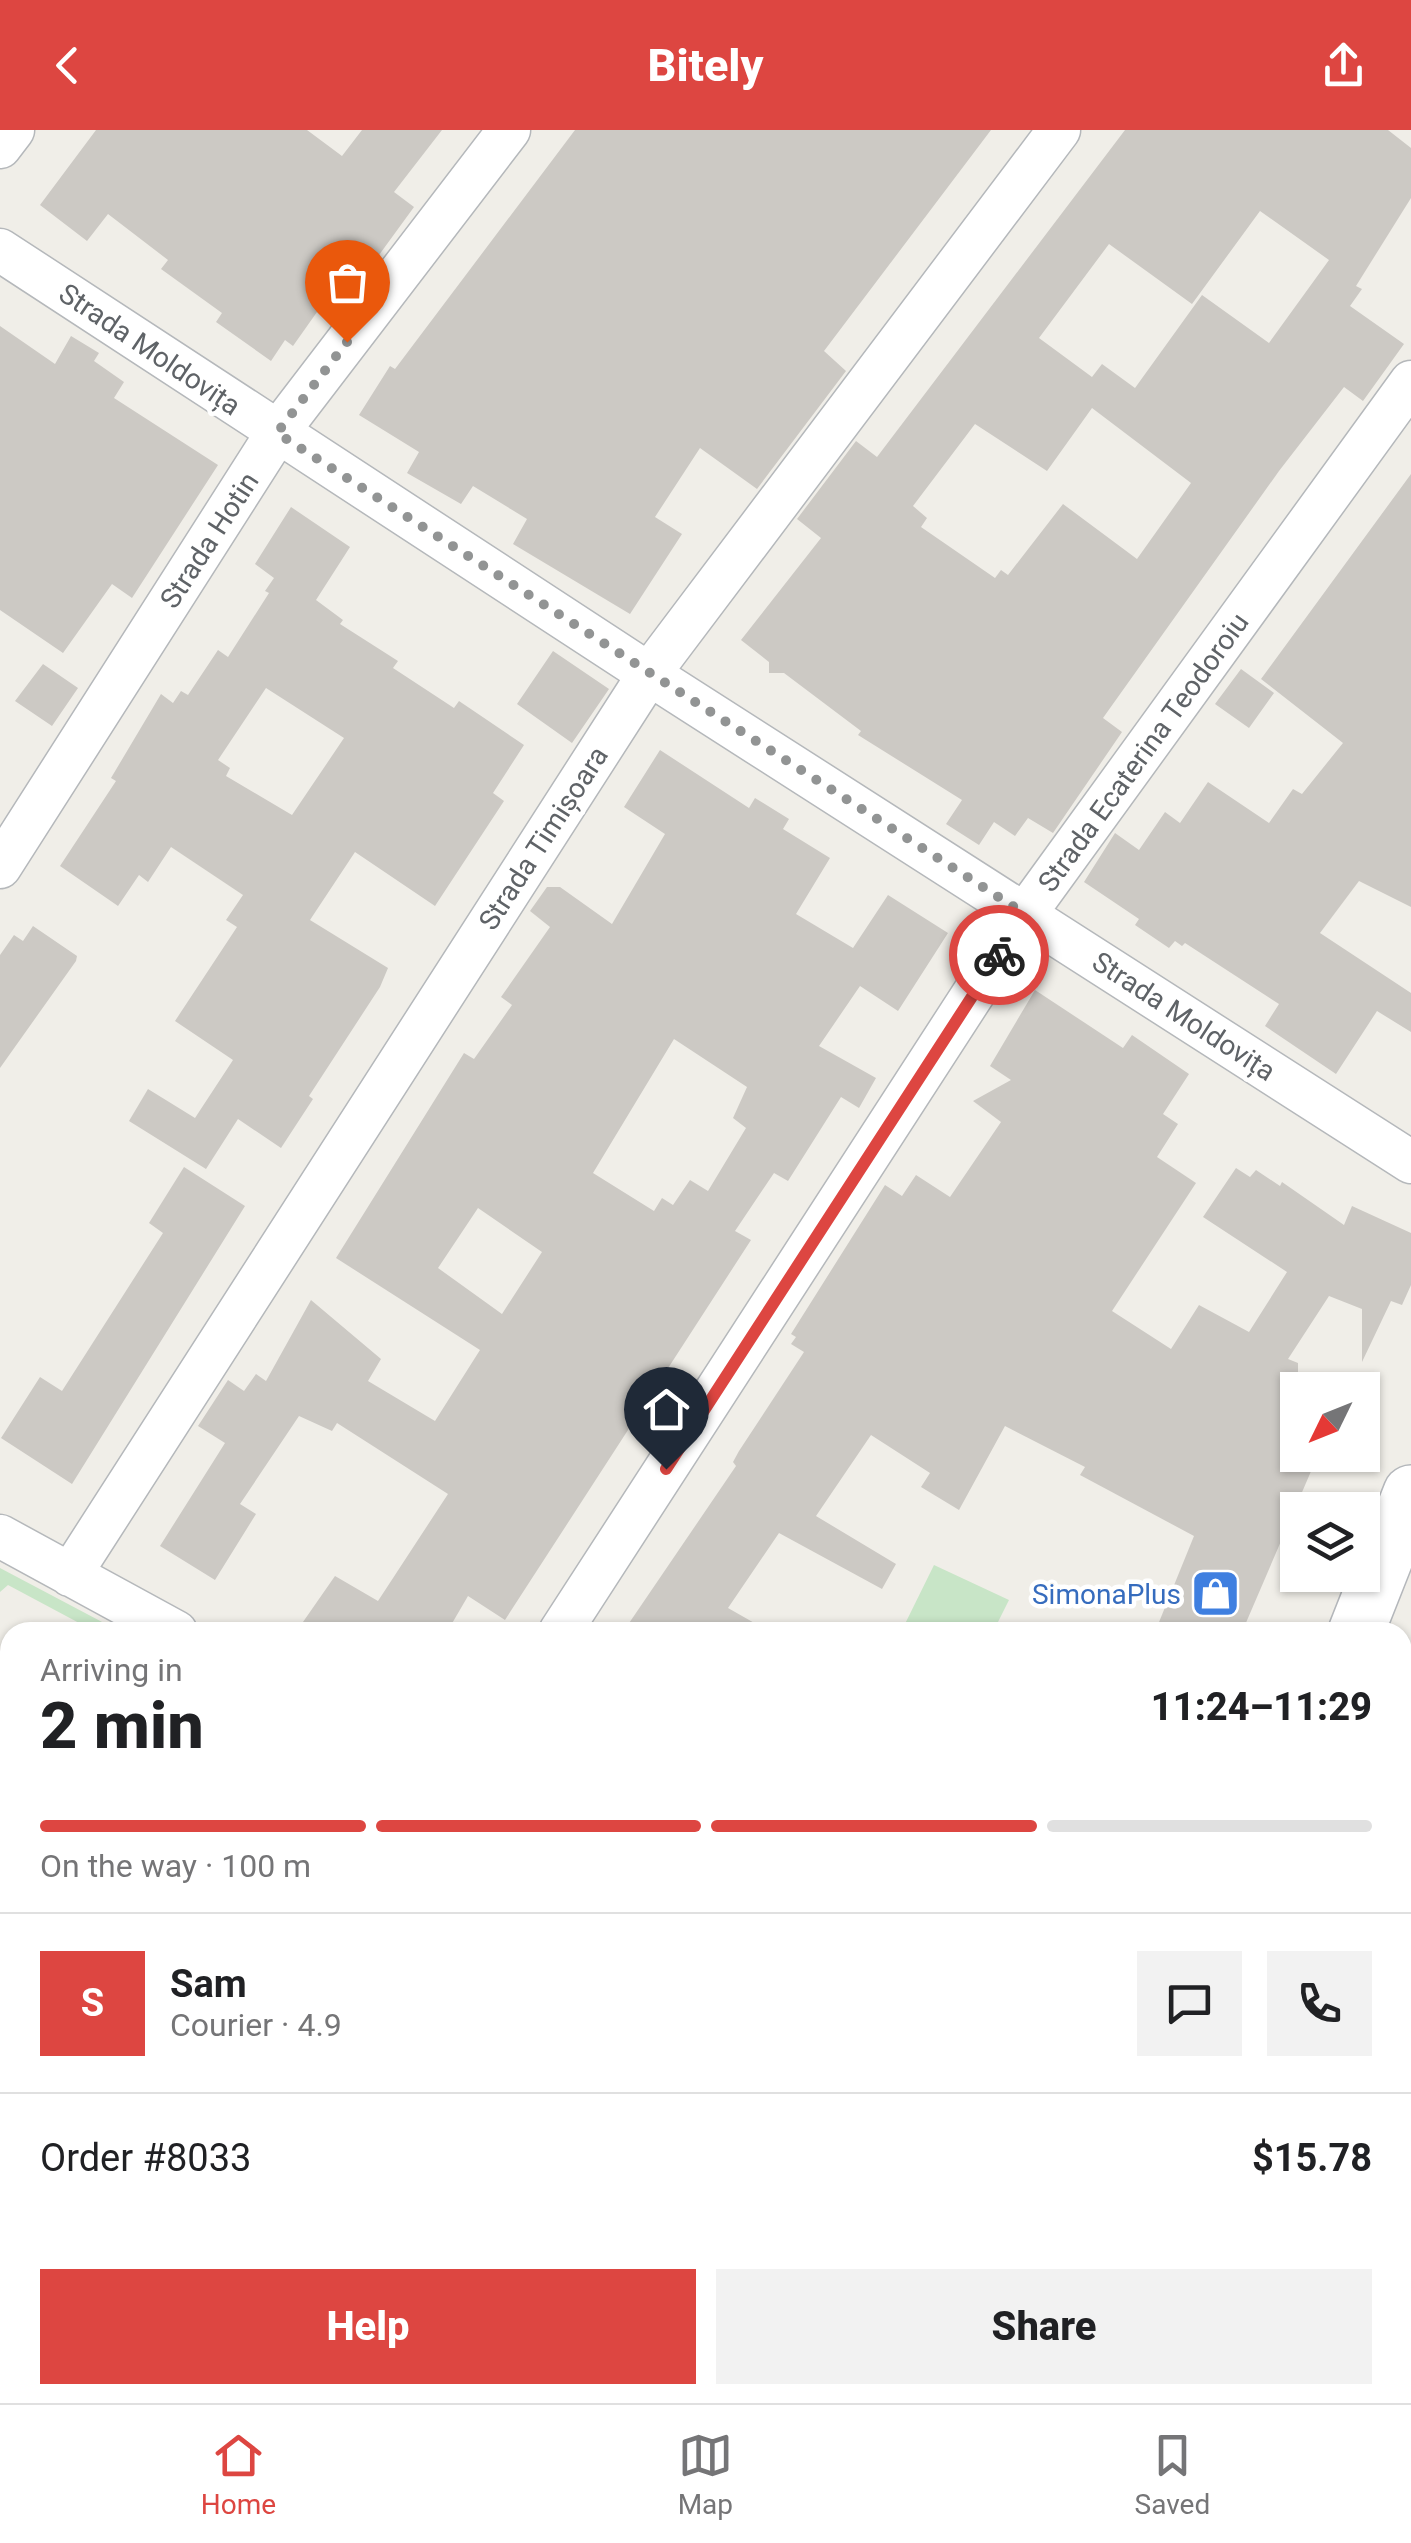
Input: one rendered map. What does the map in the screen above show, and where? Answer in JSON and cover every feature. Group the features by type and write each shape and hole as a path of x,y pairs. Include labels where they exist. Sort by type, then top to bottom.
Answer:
{"main road":[{"path":"1360,1622 1411,1492"}],"street":[{"path":"0,147 13,130"},
{"name":"Strada Hotin","path":"0,866 277,433 509,130"},
{"name":"Strada Timișoara","path":"70,1575 648,674 1059,130"},
{"name":"Strada Moldovița","path":"0,250 648,674 1411,1162"},
{"name":"Strada Ecaterina Teodoroiu","path":"566,1622 1025,914 1411,382"},
{"path":"0,1536 157,1622"}],"green space":[{"path":"934,1565 1009,1600 998,1622 906,1622"},
{"path":"0,1568 102,1622 77,1622 8,1585 0,1592"}],"building":[{"path":"96,130 307,130 342,156 362,130 442,130 394,192 414,207 355,288 341,278 293,346 285,340 271,361 216,322 222,313 161,269 168,260 108,214 87,241 40,205"},
{"path":"575,130 991,130 824,351 846,371 757,489 700,448 655,517 682,534 630,614 513,544 527,519 473,486 461,504 407,473 419,452 359,415 390,366 395,369"},
{"path":"1125,130 1388,130 1411,148 1411,198 1356,286 1362,289 1350,306 1404,344 1363,401 1344,387 1279,471 1103,718 1122,732 1053,833 1028,818 1015,836 994,822 979,845 946,824 962,800 858,735 861,731 784,673 769,673 769,662 741,640 821,538 797,519 856,441 877,457","holes":["1260,211 1329,260 1269,343 1202,295 1135,388 1102,364 1092,377 1039,338 1109,244 1192,304","1092,408 1191,483 1137,559 1063,504 1008,575 1001,570 995,578 921,527 927,518 913,506 975,424 1047,471"]},
{"path":"0,326 55,364 71,336 99,353 94,361 124,382 114,398 218,465 132,598 112,584 63,653 0,610"},
{"path":"1411,474 1411,907 1359,881 1320,933 1411,993 1411,1032 1377,1011 1336,1074 1265,1026 1279,1004 1185,943 1182,946 1175,941 1169,948 1135,925 1139,919 1084,882 1115,833 1139,850 1165,812 1180,823 1208,782 1269,823 1293,789 1302,794 1343,743 1261,679"},
{"path":"291,507 350,547 316,600 343,620 340,624 398,661 393,668 454,708 459,701 524,745 493,793 504,801 435,906 355,852 310,920 388,968 380,987 309,1096 313,1099 281,1148 238,1119 206,1169 129,1121 148,1089 195,1118 233,1060 175,1021 237,927 226,920 243,895 171,847 148,882 139,875 118,906 60,866 116,781 111,778 161,694 173,703 181,691 188,695 218,650 228,657 269,593 265,591 274,578 255,564","holes":["266,688 344,738 292,815 226,776 230,768 218,760"]},
{"path":"553,651 609,689 572,743 517,704"},
{"path":"43,664 78,688 52,726 15,701"},
{"path":"1241,669 1274,693 1249,728 1215,704"},
{"path":"660,750 749,808 755,798 789,819 783,829 830,858 796,914 853,948 888,895 948,933 898,1011 860,986 819,1046 876,1078 859,1108 841,1097 788,1181 774,1173 735,1231 751,1240 505,1620 468,1596 453,1622 303,1622 335,1576 378,1601 448,1494 337,1423 332,1431 299,1416 240,1504 256,1514 215,1580 160,1546 225,1443 198,1426 228,1380 244,1391 256,1374 266,1381 311,1300 381,1359 368,1381 435,1421 480,1350 336,1258 464,1053 474,1059 512,1005 501,997 550,927 530,911 547,887 560,887 612,924 665,834 624,807","holes":["674,1039 747,1087 733,1118 746,1128 708,1191 690,1180 673,1205 662,1198 654,1211 593,1173","478,1208 542,1252 502,1314 438,1268"]},
{"path":"33,926 77,956 76,961 0,1068 0,955 14,935 23,941"},
{"path":"1035,990 1123,1048 1132,1035 1189,1074 1163,1114 1178,1124 1157,1157 1196,1183 1112,1311 1171,1349 1199,1305 1249,1332 1287,1272 1203,1217 1236,1168 1250,1177 1256,1170 1280,1186 1282,1182 1344,1225 1352,1206 1411,1233 1411,1285 1402,1305 1391,1301 1362,1362 1362,1309 1329,1296 1288,1359 1298,1363 1298,1372 1280,1372 1280,1472 1311,1472 1302,1492 1280,1492 1280,1544 1246,1622 1159,1622 1194,1536 1080,1475 1085,1467 1005,1426 959,1510 921,1487 930,1473 871,1435 816,1516 896,1564 882,1589 779,1533 728,1608 752,1622 630,1622 736,1466 733,1462 739,1451 804,1352 791,1344 796,1337 791,1334 885,1185 902,1196 916,1175 950,1197 1001,1122 973,1101 1011,1080 990,1066"},
{"path":"184,1167 245,1206 72,1484 1,1438 40,1377 62,1391 163,1233 149,1223"}],"way so far":[{"path":"347,342 277,433 1025,914 999,955"}],"place":[{"name":"SimonaPlus","path":"1216,1594"}],"route":[{"path":"666,1469 999,955"}]}
